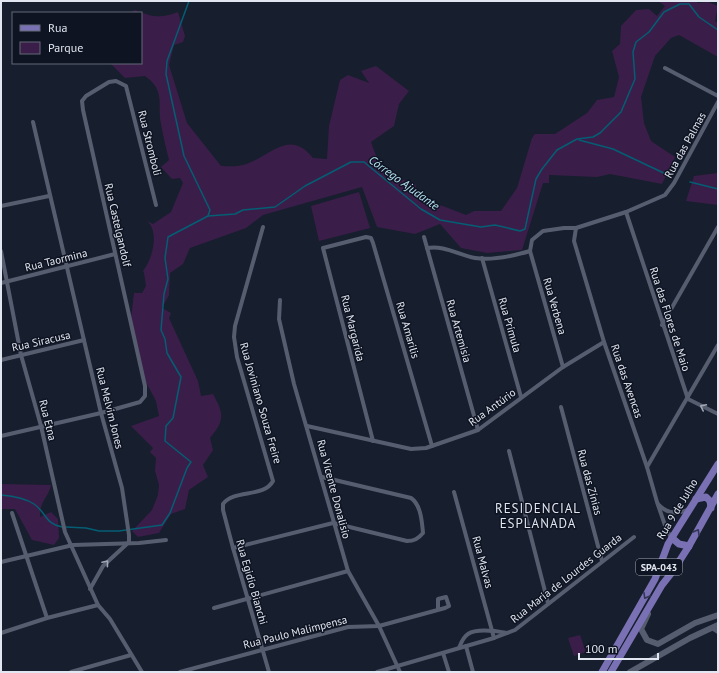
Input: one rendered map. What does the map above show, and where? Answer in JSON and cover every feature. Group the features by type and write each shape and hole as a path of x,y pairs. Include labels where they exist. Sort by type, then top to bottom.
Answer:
{"main road":[{"name":"Rua 9 de Julho","path":"602,672 654,579 668,544 692,508 718,464"},
{"name":"SPA-043","path":"611,672 662,585 689,546 718,494"},
{"path":"696,499 706,497 710,501 711,508"},
{"path":"672,538 679,544 689,546"},
{"path":"656,597 641,629 647,640 654,644 662,643 695,623 718,614"},
{"path":"630,672 690,638 715,627"}],"street":[{"path":"665,68 718,96"},
{"name":"Rua Castelgandolf","path":"101,413 140,402 145,396 145,386 82,101 86,96 109,82 116,81 126,86"},
{"name":"Rua Stromboli","path":"126,86 156,205"},
{"name":"Rua das Palmas","path":"530,251 532,240 543,231 576,228 626,212 664,195 670,190 718,102"},
{"name":"Rua Melvim Jones","path":"33,122 101,413 122,488 129,542"},
{"path":"1,206 50,196"},
{"name":"Rua das Flores de Maio","path":"626,212 662,325 688,399"},
{"name":"Rua Joviniano Souza Freire","path":"230,498 266,488 271,485 273,481 240,367 234,337 235,326 263,227"},
{"path":"662,325 718,227"},
{"name":"Rua das Avencas","path":"576,228 574,241 604,342 647,467 667,531 672,538"},
{"name":"Rua Amarilis","path":"352,240 368,237 373,243 432,446"},
{"name":"Rua Artemisia","path":"424,237 478,430"},
{"name":"Rua Margarida","path":"352,240 323,248 373,441"},
{"path":"427,248 440,247 476,258 507,257 530,251"},
{"name":"Rua Etna","path":"1,251 22,355 41,426 65,532 73,545 90,589"},
{"name":"Rua Verbena","path":"530,251 563,367"},
{"name":"Rua Taormina","path":"1,283 115,254"},
{"name":"Rua Prímula","path":"482,258 521,397"},
{"name":"Rua Vicente Donalisio","path":"280,300 279,320 333,523 348,570 379,626 399,666 400,672"},
{"name":"Rua Siracusa","path":"1,360 84,340"},
{"name":"Rua Antúrio","path":"307,426 418,450 478,430 563,367 604,342"},
{"path":"647,467 688,399 718,345"},
{"path":"688,399 718,414"},
{"name":"Rua das Zínias","path":"561,407 602,561"},
{"path":"1,436 101,413"},
{"path":"509,451 548,603"},
{"path":"233,548 333,523 407,541 413,541 420,538 423,534 419,509 415,501 402,495 322,477"},
{"name":"Rua Malvas","path":"454,492 494,638"},
{"name":"Rua Egidio Bianchi","path":"230,498 223,504 223,510 269,672"},
{"path":"657,502 663,509 675,513 692,508"},
{"path":"12,513 47,618"},
{"name":"Rua Maria de Lourdes Guarda","path":"459,648 509,633 634,537"},
{"path":"1,562 73,545 166,540"},
{"path":"129,542 103,566 90,589 98,605 110,619 142,672"},
{"path":"214,608 348,570"},
{"path":"1,633 47,618 98,605"},
{"name":"Rua Paulo Malimpensa","path":"180,672 348,627 379,626 438,609"},
{"path":"715,627 718,632"},
{"name":"Rua Maria de Lourdes Guarda","path":"459,648 468,634 492,631 509,633"},
{"path":"466,646 473,672"},
{"path":"377,672 459,648"},
{"path":"443,653 449,672"},
{"path":"70,672 131,655"}],"green space":[{"path":"658,1 697,1 697,3 708,2 718,6 715,21 718,23 718,57 679,35 671,38 655,56 641,97 644,123 651,141 675,157 662,184 610,174 597,177 549,175 549,183 543,183 522,250 487,253 461,248 440,224 415,234 377,227 362,187 263,215 246,228 190,248 183,264 170,273 169,295 162,308 171,313 169,318 198,381 201,396 213,394 221,412 221,417 215,432 210,438 213,450 203,465 208,477 189,490 185,509 171,514 159,533 138,537 132,531 152,510 158,495 159,485 155,471 156,458 150,452 153,448 131,426 159,416 156,401 141,373 130,327 134,293 142,293 146,286 143,271 152,253 154,239 153,232 147,221 153,224 171,212 183,183 180,178 172,179 161,167 169,160 161,124 159,98 156,87 145,76 125,78 111,64 142,64 142,12 152,16 166,16 178,12 185,36 183,42 174,45 169,65 187,123 221,166 243,165 279,147 287,145 295,145 304,149 313,158 327,159 329,126 340,80 348,75 369,83 361,71 376,66 409,91 399,104 394,126 371,142 378,159 391,174 415,184 421,201 443,206 466,215 474,211 501,211 517,188 532,138 535,134 555,134 587,113 597,100 614,97 619,77 612,51 620,44 621,26 636,10 649,9 657,16 665,6"},
{"path":"718,173 718,205 686,201 694,176"},
{"path":"359,192 370,228 319,241 311,206"},
{"path":"1,484 51,485 50,490 41,506 40,517 51,512 58,519 59,538 54,545 32,540 15,509 1,509"},
{"path":"580,635 586,652 574,656 568,638"}],"waterway":[{"path":"189,1 167,61 166,74 184,156 210,210 208,216"},
{"name":"Córrego Ajudante","path":"66,527 86,528 99,531 119,531 162,525 170,513 187,468 191,462 165,441 166,426 173,418 181,377 167,353 165,339 161,330 164,294 168,279 165,258 168,237 208,216 235,214 243,210 275,207 305,186 351,162 364,162 421,209 440,220 481,227 495,225 520,231 525,229 536,179 557,150 577,139 593,137 600,133 621,112 635,79 633,52 636,42 649,32 664,12 680,4 689,4 699,17 718,30"},
{"path":"579,140 613,149 670,176"},
{"path":"690,182 718,189"},
{"name":"Córrego Ajudante","path":"1,495 27,500 38,507 49,521 62,527"}],"district":[{"name":"RESIDENCIAL ESPLANADA","path":"538,516"}]}
